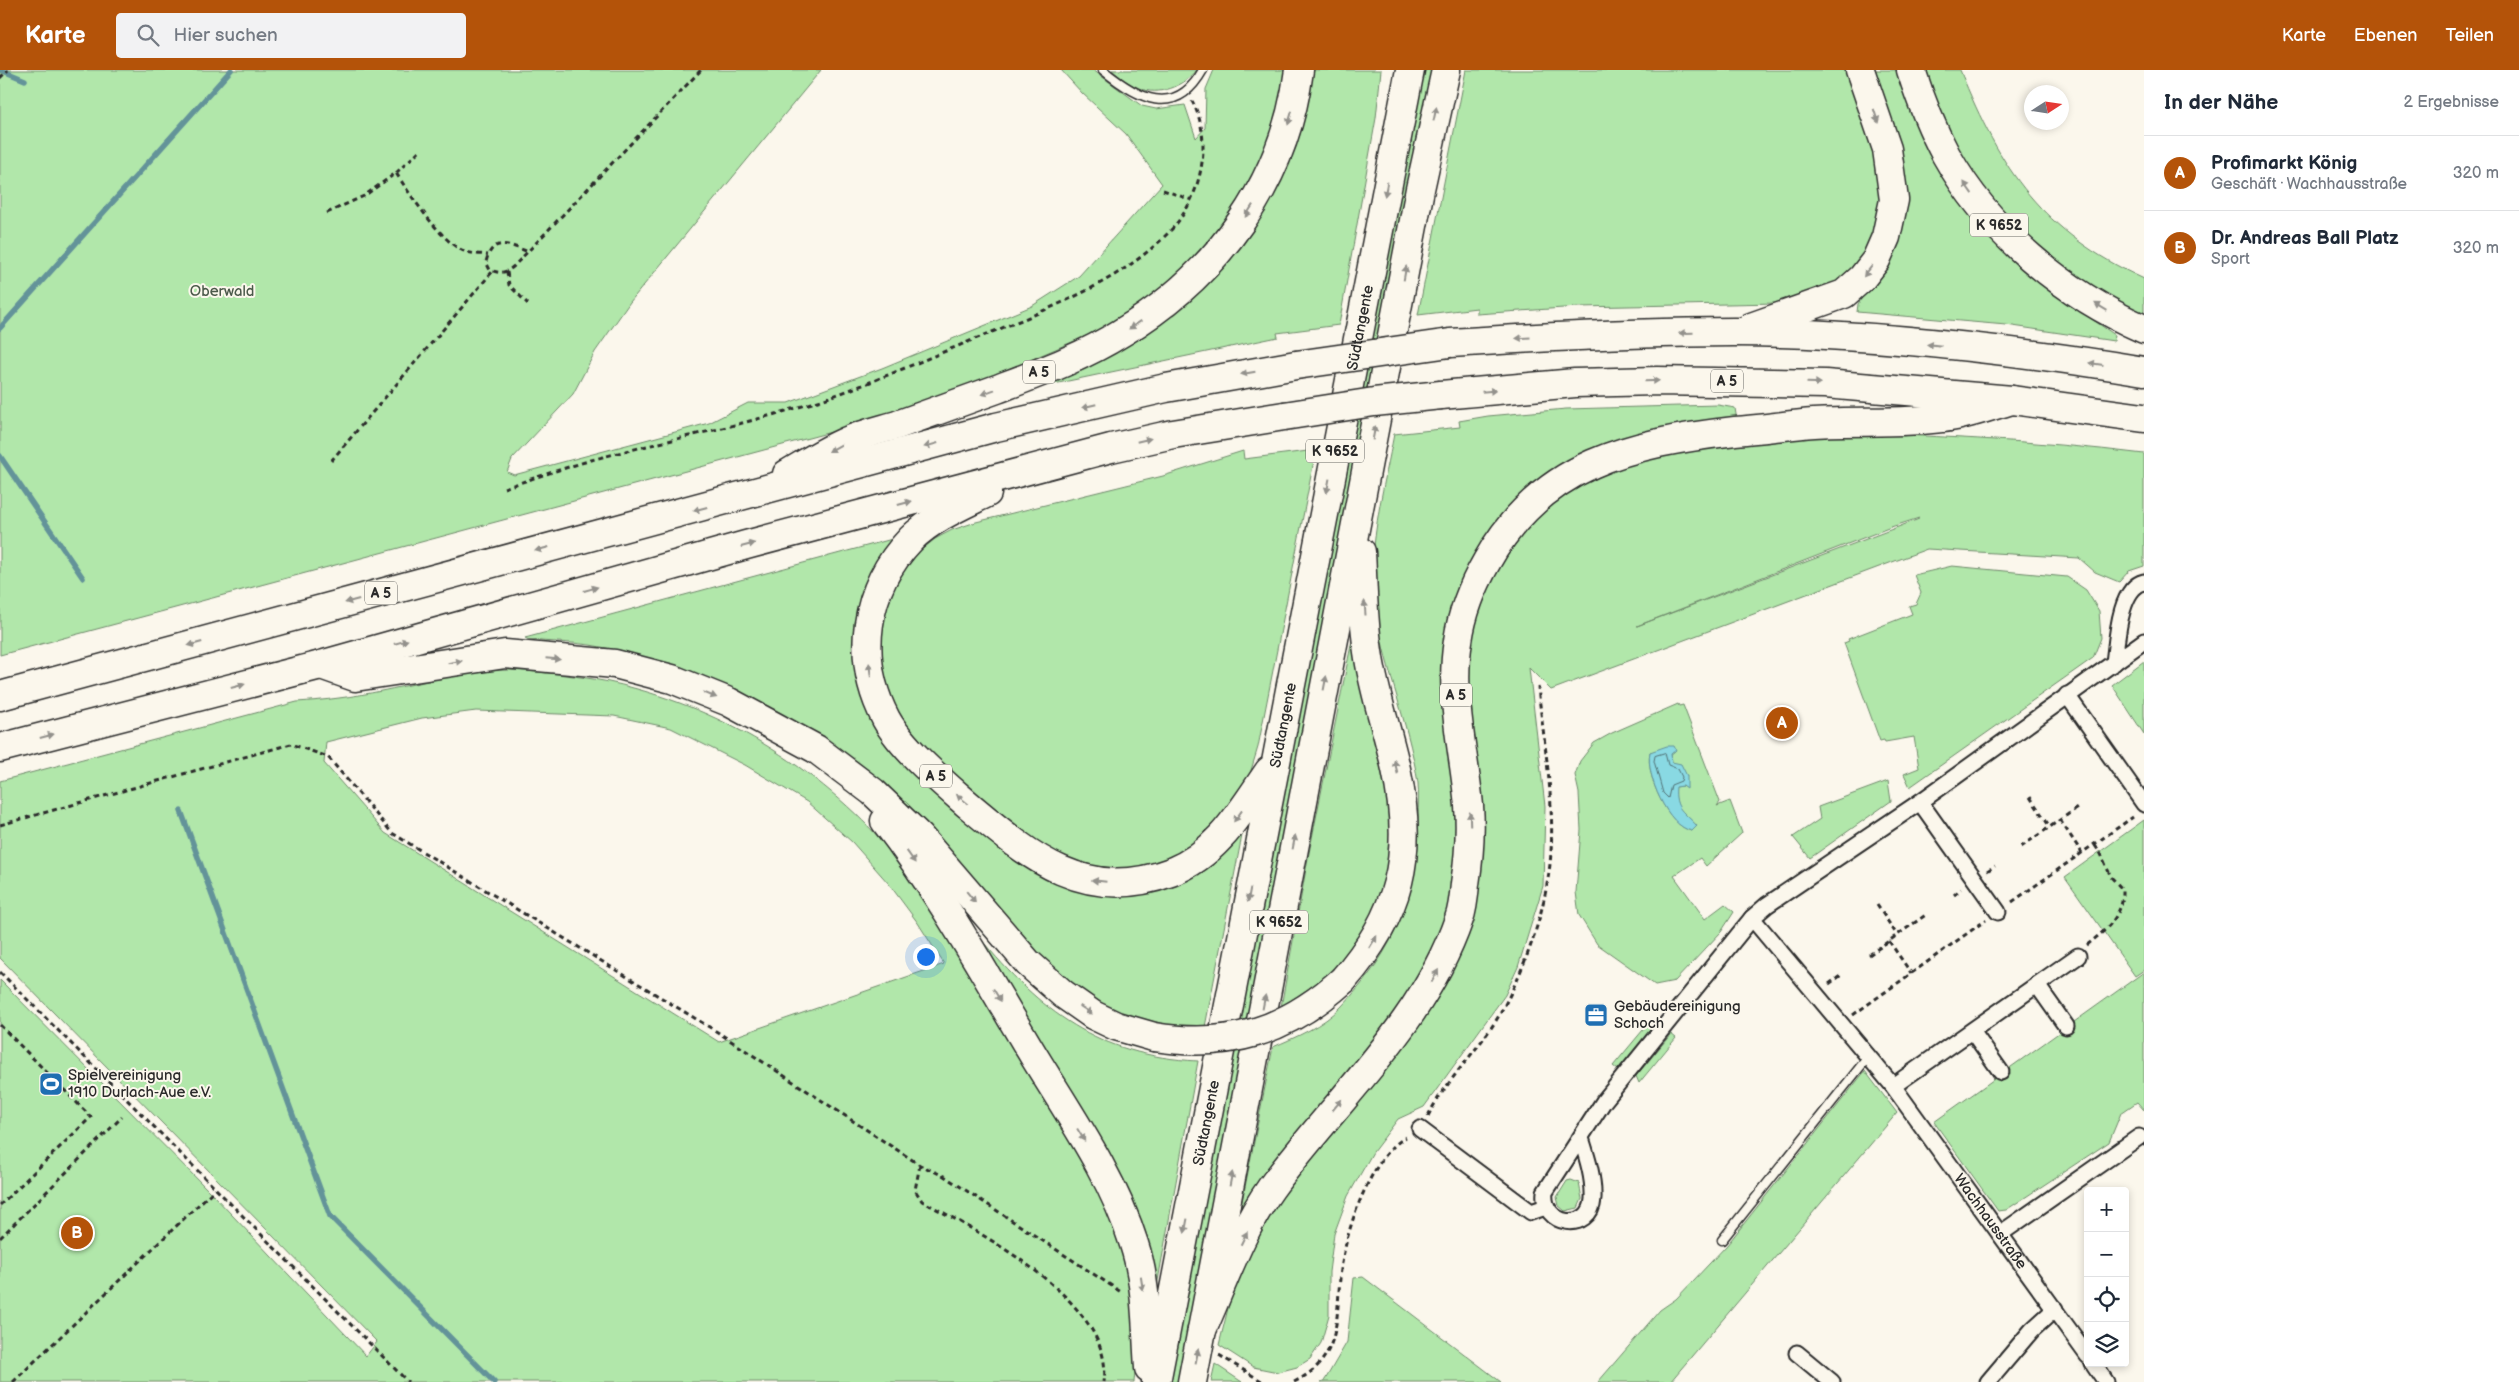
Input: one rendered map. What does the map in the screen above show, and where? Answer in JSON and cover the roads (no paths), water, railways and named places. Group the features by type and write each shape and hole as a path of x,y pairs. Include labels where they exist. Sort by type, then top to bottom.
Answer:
{"highway":[{"name":"A 5","path":"747,496 847,441 998,388 1079,355 1120,334 1171,299 1218,254 1256,200 1272,168 1284,137 1295,96 1299,70"},
{"name":"K 9652","path":"1392,70 1395,141"},
{"name":"Südtangente","path":"1156,1382 1410,70"},
{"name":"K 9652","path":"1192,1382 1420,189 1446,70"},
{"name":"A 5","path":"1735,332 1844,294 1862,278 1876,260 1886,237 1894,200 1887,149 1860,70"},
{"name":"K 9652","path":"1911,70 1946,154 1970,191 2003,229 2030,258 2072,289 2105,310 2144,329"},
{"name":"A 5","path":"0,696 747,496 996,427 1166,388 1296,365 1450,343 1599,334 1735,332 1824,335 1930,344 2144,371"},
{"name":"A 5","path":"0,748 321,665 746,545 1046,465 1173,434 1374,402 1575,384 1706,381 1825,384 2012,400 2144,418"},
{"name":"A 5","path":"1202,1330 1242,1242 1268,1193 1301,1148 1382,1054 1417,1006 1450,944 1461,913 1470,839 1469,807 1456,707 1457,645 1463,615 1476,580 1510,524 1533,502 1565,477 1606,458 1646,444 1691,436 1813,423 1945,418 2012,400"},
{"name":"A 5","path":"1046,465 941,516 912,538 888,569 874,602 866,638 871,681 886,720 912,752 940,781 1023,850 1046,864 1094,881 1119,882 1143,880 1170,872 1191,862 1217,842 1237,817 1275,761"},
{"name":"K 9652","path":"851,776 903,818 994,927 1044,978 1094,1015 1116,1026 1154,1037 1213,1041 1248,1035 1292,1018 1314,1004 1343,980 1373,943 1385,921 1398,882 1404,845 1400,788 1369,658 1358,515"},
{"path":"321,665 354,677 505,654 615,664 672,679 728,702 816,749 851,776 895,834 944,907 1086,1143 1122,1208 1135,1246 1143,1287 1150,1382"}],"street":[{"path":"2114,662 2120,623 2129,592 2135,586 2144,582"},
{"path":"1581,1138 1590,1168 1593,1200 1588,1214 1582,1219 1568,1222 1557,1219 1546,1207 1544,1192 1604,1101 1752,918 1768,905 1920,802 2144,641"},
{"path":"2067,695 2144,804"},
{"path":"1920,802 1998,912"},
{"name":"Wachhausstraße","path":"1752,918 1893,1086 2084,1350"},
{"path":"1893,1086 2078,956"},
{"path":"2037,985 2066,1026"},
{"path":"1972,1031 2001,1072"},
{"path":"1423,1124 1531,1212 1546,1207"},
{"path":"2000,1234 2139,1137"},
{"path":"1988,1382 2032,1330 2055,1309"},
{"path":"1797,1353 1832,1382"},
{"path":"2096,1367 2106,1382"}],"lane":[{"path":"1103,70 1132,92 1156,101 1176,97 1186,91 1203,70"},
{"path":"1722,1240 1868,1057"}],"water":[{"path":"1667,746 1674,746 1676,750 1671,754 1672,762 1681,764 1687,776 1687,789 1683,786 1676,787 1676,795 1681,810 1697,826 1692,831 1683,827 1667,810 1660,799 1651,773 1650,752"}],"waterway":[{"path":"1,70 25,80"},
{"path":"0,328 231,70"},
{"path":"0,456 83,578"},
{"path":"181,811 330,1216 494,1382"}],"place":[{"name":"Profimarkt König","path":"1782,723"},
{"name":"Gebäudereinigung Schoch","path":"1596,1015"},
{"name":"Spielvereinigung 1910 Durlach-Aue e.V.","path":"51,1084"},
{"name":"Dr. Andreas Ball Platz","path":"77,1233"}],"park label":[{"name":"Oberwald","path":"222,291"}]}
